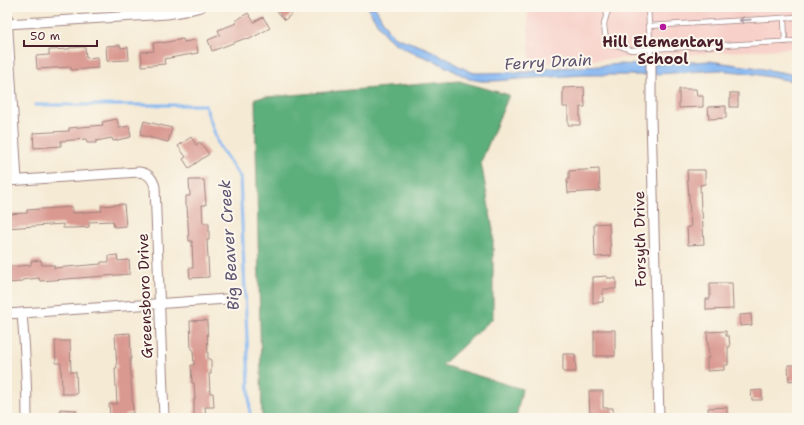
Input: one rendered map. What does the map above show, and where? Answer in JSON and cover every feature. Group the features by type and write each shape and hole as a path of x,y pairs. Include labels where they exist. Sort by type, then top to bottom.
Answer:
{"street":[{"path":"7,181 17,180 7,21 167,14 201,7"},
{"name":"Forsyth Drive","path":"651,61 651,117 659,418"},
{"name":"Greensboro Drive","path":"17,180 140,172 149,175 155,188 164,418"},
{"path":"7,314 227,299"},
{"path":"22,313 27,418"}],"lane":[{"path":"613,7 607,13 604,24 605,34 611,43 631,50 797,41"},
{"path":"648,7 651,61"},
{"path":"648,26 797,17"},
{"path":"784,18 784,42"}],"shaded area":[{"name":"Hill Elementary School","path":"527,7 797,7 797,48 530,64"}],"green space":[{"path":"459,81 509,95 481,162 493,230 493,318 442,365 522,389 516,418 262,418 255,98"}],"water":[{"name":"Ferry Drain","path":"368,7 375,7 388,30 395,37 437,53 440,56 448,58 457,65 475,73 528,72 552,68 709,61 797,75 797,82 748,73 718,70 643,75 583,75 496,81 469,79 435,61 414,53 393,42 385,35"}],"building":[{"path":"273,7 299,7 285,20"},
{"path":"248,13 254,22 263,17 270,28 248,40 246,38 212,51 208,40 220,35 218,30 237,23 235,21"},
{"path":"183,39 184,42 196,40 198,53 164,59 165,64 142,66 141,52 154,51 153,43 163,43"},
{"path":"120,45 121,48 128,47 129,60 107,61 106,46"},
{"path":"85,47 86,58 97,57 98,68 71,70 71,67 37,69 36,56 49,55 49,50"},
{"path":"584,87 585,107 580,107 580,125 568,125 568,107 563,107 563,88"},
{"path":"679,89 696,89 697,96 703,96 703,107 679,108"},
{"path":"730,93 738,93 738,107 730,107"},
{"path":"726,106 726,118 709,119 708,107"},
{"path":"117,119 119,128 129,126 131,137 113,141 112,138 96,141 96,143 87,143 86,139 61,141 61,146 34,148 33,133 69,131 69,128 103,125 102,122"},
{"path":"144,121 172,128 168,142 140,135"},
{"path":"191,137 196,145 200,142 209,154 189,168 183,159 186,157 178,146"},
{"path":"599,169 600,191 568,193 567,180 569,179 569,171"},
{"path":"687,170 705,170 705,184 700,185 704,244 688,245 687,227 691,227"},
{"path":"189,180 204,180 206,205 202,205 203,223 209,223 209,240 207,240 209,277 190,278 189,268 193,268 192,241 189,241 186,206 186,196 190,196"},
{"path":"124,204 126,226 114,227 113,221 89,222 89,227 74,228 63,228 63,224 7,228 7,214 27,213 27,210 72,207 72,213 102,211 101,206"},
{"path":"609,223 611,256 595,257 594,224"},
{"path":"117,255 118,261 129,260 130,274 40,281 39,278 22,280 22,282 7,283 7,267 31,265 31,261 41,260 42,265 54,265 54,268 101,264 101,262 109,262 109,256"},
{"path":"607,276 607,278 616,278 616,289 603,289 603,302 593,303 593,277"},
{"path":"710,283 732,283 733,309 706,310 706,299 710,299"},
{"path":"751,314 752,325 740,326 740,315"},
{"path":"207,320 208,359 211,359 211,374 209,374 210,393 213,393 214,407 205,407 206,417 194,417 195,399 191,365 194,365 193,349 191,349 190,321"},
{"path":"615,330 615,356 594,356 594,331"},
{"path":"726,331 726,336 729,336 730,347 728,347 728,365 724,365 724,370 707,371 707,358 709,358 707,332"},
{"path":"130,333 133,413 126,414 126,418 110,418 109,404 117,404 115,334"},
{"path":"55,341 70,341 71,372 76,372 77,394 62,394 61,363 56,363"},
{"path":"563,354 575,354 576,372 563,372"},
{"path":"788,365 797,365 797,380 789,381"},
{"path":"762,390 762,400 752,400 751,391"},
{"path":"589,391 603,391 603,408 613,408 613,418 590,418"},
{"path":"727,407 727,418 709,418 708,408"},
{"path":"60,409 76,410 76,418 60,418"}],"waterway":[{"name":"Big Beaver Creek","path":"35,105 205,105 219,146 240,177 250,418"}],"place":[{"name":"Hill Elementary School","path":"663,27"}]}
